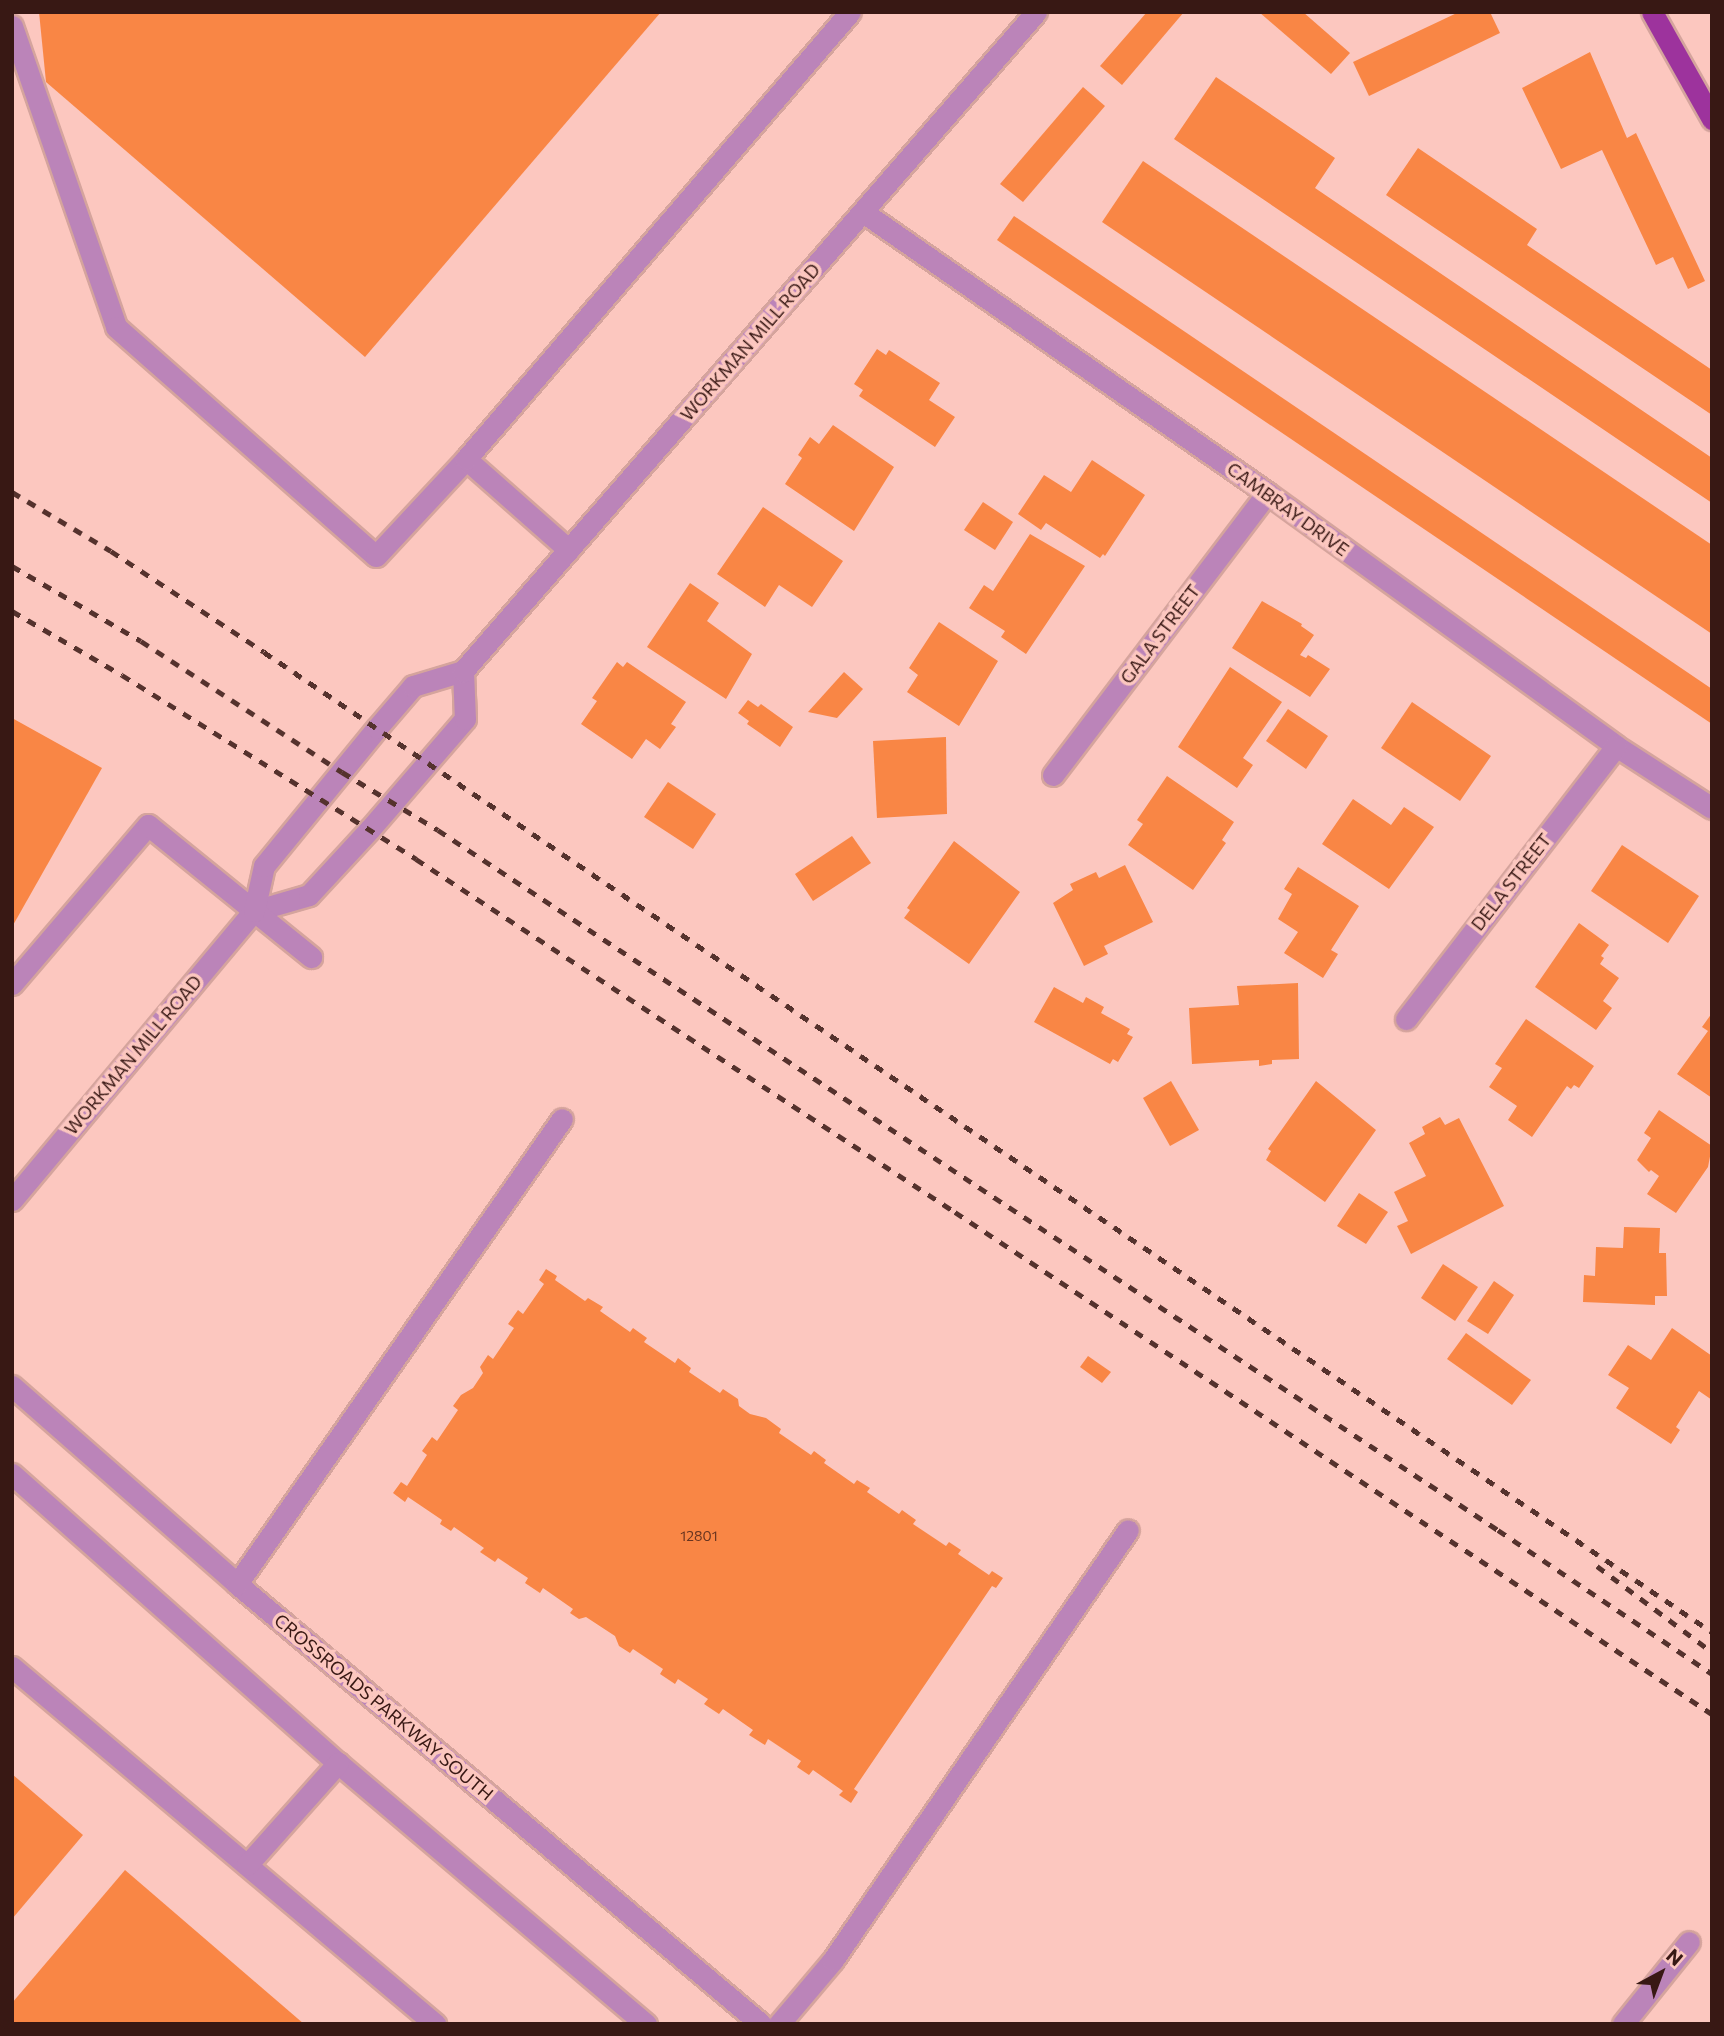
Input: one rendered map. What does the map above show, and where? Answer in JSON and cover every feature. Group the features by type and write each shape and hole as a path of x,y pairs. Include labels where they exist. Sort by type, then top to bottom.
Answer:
{"main road":[{"path":"1652,12 1712,119"}],"street":[{"path":"12,26 116,327 376,556 466,459 850,12"},
{"name":"WORKMAN MILL ROAD","path":"12,1200 254,911 264,866 377,728 414,686 463,671 1035,12"},
{"name":"CAMBRAY DRIVE","path":"863,212 1267,493 1616,746 1712,808"},
{"path":"466,459 569,550"},
{"name":"GALA STREET","path":"1053,775 1267,493"},
{"path":"254,911 309,895 377,820 464,719 463,671"},
{"name":"DELA STREET","path":"1406,1019 1616,746"},
{"path":"12,984 149,825 311,957"},
{"path":"237,1584 562,1119"},
{"name":"CROSSROADS PARKWAY SOUTH","path":"12,1386 237,1584 761,2024"},
{"path":"12,1474 338,1763 646,2024"},
{"path":"779,2024 833,1961 1128,1530"},
{"path":"12,1667 435,2024"},
{"path":"247,1865 338,1763"},
{"path":"1623,2024 1689,1942"}],"building":[{"path":"39,12 661,12 365,357 46,82"},
{"path":"1147,12 1184,12 1122,85 1100,66"},
{"path":"1259,12 1303,12 1350,53 1331,74"},
{"path":"1459,12 1490,12 1500,33 1369,96 1353,62"},
{"path":"1590,52 1627,138 1636,133 1705,281 1688,289 1673,257 1656,265 1602,150 1561,169 1522,88"},
{"path":"1216,77 1335,158 1315,188 1712,458 1712,503 1174,139"},
{"path":"1083,87 1105,106 1023,202 1000,184"},
{"path":"1418,148 1537,229 1527,245 1712,370 1712,415 1386,195"},
{"path":"1143,161 1712,545 1712,634 1102,222"},
{"path":"1014,216 1712,689 1712,724 997,240"},
{"path":"877,349 886,355 889,350 940,383 929,400 955,417 935,447 859,396 863,390 854,384"},
{"path":"833,425 894,467 854,531 785,484 802,458 798,455 810,437 819,444"},
{"path":"1092,460 1145,495 1105,556 1103,554 1100,558 1046,523 1041,530 1018,514 1044,475 1071,492"},
{"path":"983,502 1013,522 995,550 964,530"},
{"path":"763,507 843,561 812,607 779,585 765,607 717,574"},
{"path":"1030,534 1085,566 1026,654 1001,637 1005,631 969,608 984,585 993,591"},
{"path":"690,583 719,603 707,621 752,654 726,699 647,647"},
{"path":"1262,601 1302,624 1301,626 1314,635 1300,655 1306,658 1308,655 1330,669 1310,697 1232,648"},
{"path":"939,622 998,661 959,726 907,692 918,675 909,668"},
{"path":"617,662 623,667 627,662 686,702 671,724 676,727 660,749 646,739 632,759 581,724 597,701 592,698"},
{"path":"1230,667 1282,702 1243,758 1253,765 1237,788 1178,747"},
{"path":"844,672 863,689 837,718 808,712"},
{"path":"748,700 758,707 761,704 793,727 780,747 747,724 749,721 738,713"},
{"path":"1412,702 1491,756 1460,801 1381,748"},
{"path":"1288,709 1328,736 1306,769 1266,741"},
{"path":"12,718 102,768 12,927"},
{"path":"946,737 947,814 877,818 873,741"},
{"path":"1167,776 1234,822 1222,840 1226,843 1193,890 1128,845 1143,824 1137,820"},
{"path":"668,782 716,814 693,849 644,817"},
{"path":"1353,799 1391,825 1404,807 1434,827 1389,889 1322,844"},
{"path":"852,836 871,863 813,901 795,874"},
{"path":"954,841 1020,892 969,964 904,918 910,910 907,908"},
{"path":"1622,845 1699,896 1668,943 1591,891"},
{"path":"1125,865 1153,922 1104,946 1108,954 1084,966 1053,903 1073,890 1070,884 1096,872 1099,878"},
{"path":"1298,867 1359,906 1331,950 1338,954 1323,978 1284,953 1298,932 1278,919 1292,894 1284,889"},
{"path":"1579,923 1609,945 1601,956 1604,958 1600,964 1619,978 1603,1001 1612,1008 1596,1030 1535,987"},
{"path":"1298,983 1299,1059 1272,1060 1272,1064 1259,1066 1259,1060 1192,1064 1189,1008 1239,1005 1237,986"},
{"path":"1054,987 1083,1003 1086,997 1104,1007 1101,1013 1130,1029 1127,1034 1133,1037 1118,1062 1113,1059 1110,1064 1034,1022"},
{"path":"1712,1013 1712,1098 1677,1074 1708,1031 1702,1027"},
{"path":"1526,1019 1594,1066 1579,1088 1574,1085 1571,1089 1567,1086 1532,1137 1508,1120 1517,1106 1489,1087 1502,1068 1495,1064"},
{"path":"1171,1081 1199,1130 1170,1146 1143,1098"},
{"path":"1316,1081 1376,1130 1325,1202 1266,1160 1271,1151 1268,1149"},
{"path":"1659,1110 1712,1146 1708,1167 1676,1213 1647,1194 1659,1176 1651,1170 1649,1172 1637,1160 1651,1138 1644,1133"},
{"path":"1440,1117 1445,1125 1459,1118 1504,1206 1411,1254 1397,1226 1408,1221 1394,1192 1426,1176 1409,1143 1425,1134 1422,1127"},
{"path":"1359,1193 1388,1212 1366,1244 1337,1226"},
{"path":"1624,1227 1660,1228 1659,1253 1666,1253 1667,1296 1655,1296 1655,1305 1583,1302 1584,1275 1595,1276 1596,1247 1623,1248"},
{"path":"1443,1264 1478,1287 1455,1321 1421,1298"},
{"path":"546,1269 557,1276 555,1280 585,1301 588,1298 603,1307 600,1311 630,1332 633,1328 647,1338 644,1342 675,1363 678,1358 691,1368 689,1372 720,1393 723,1389 738,1399 739,1406 750,1414 766,1418 781,1429 779,1433 811,1455 814,1451 826,1460 824,1463 854,1484 857,1480 870,1488 867,1492 899,1514 902,1510 916,1520 913,1524 946,1546 949,1542 961,1550 958,1554 989,1575 992,1571 1003,1578 996,1588 992,1586 854,1789 858,1792 851,1803 839,1795 843,1791 813,1770 809,1775 797,1767 801,1761 768,1739 765,1745 749,1735 753,1730 723,1709 719,1714 704,1704 708,1699 678,1679 675,1684 660,1674 663,1669 633,1649 630,1653 619,1646 615,1636 586,1617 579,1619 570,1613 573,1609 543,1588 540,1593 525,1583 528,1578 498,1558 495,1562 480,1552 484,1548 454,1527 451,1531 440,1524 442,1520 408,1497 405,1502 393,1493 401,1482 407,1486 427,1455 422,1451 432,1437 437,1441 458,1410 453,1406 461,1395 473,1388 483,1373 480,1367 488,1355 493,1359 514,1328 508,1324 518,1310 523,1314 544,1284 539,1280"},
{"path":"1494,1281 1514,1295 1488,1334 1467,1321"},
{"path":"1672,1328 1712,1356 1712,1400 1699,1391 1676,1427 1680,1430 1671,1444 1616,1408 1629,1388 1608,1375 1628,1345 1651,1360"},
{"path":"1466,1333 1531,1380 1512,1405 1447,1359"},
{"path":"1088,1356 1111,1372 1102,1383 1080,1367"},
{"path":"12,1774 83,1835 12,1919"},
{"path":"125,1870 304,2024 12,2024 12,2003"}],"railway":[{"path":"12,492 111,551 264,652 1712,1632"},
{"path":"12,566 141,641 342,772 438,830 1712,1674"},
{"path":"12,611 122,675 416,859 955,1212 1712,1714"},
{"path":"1597,1566 1712,1652"}]}
